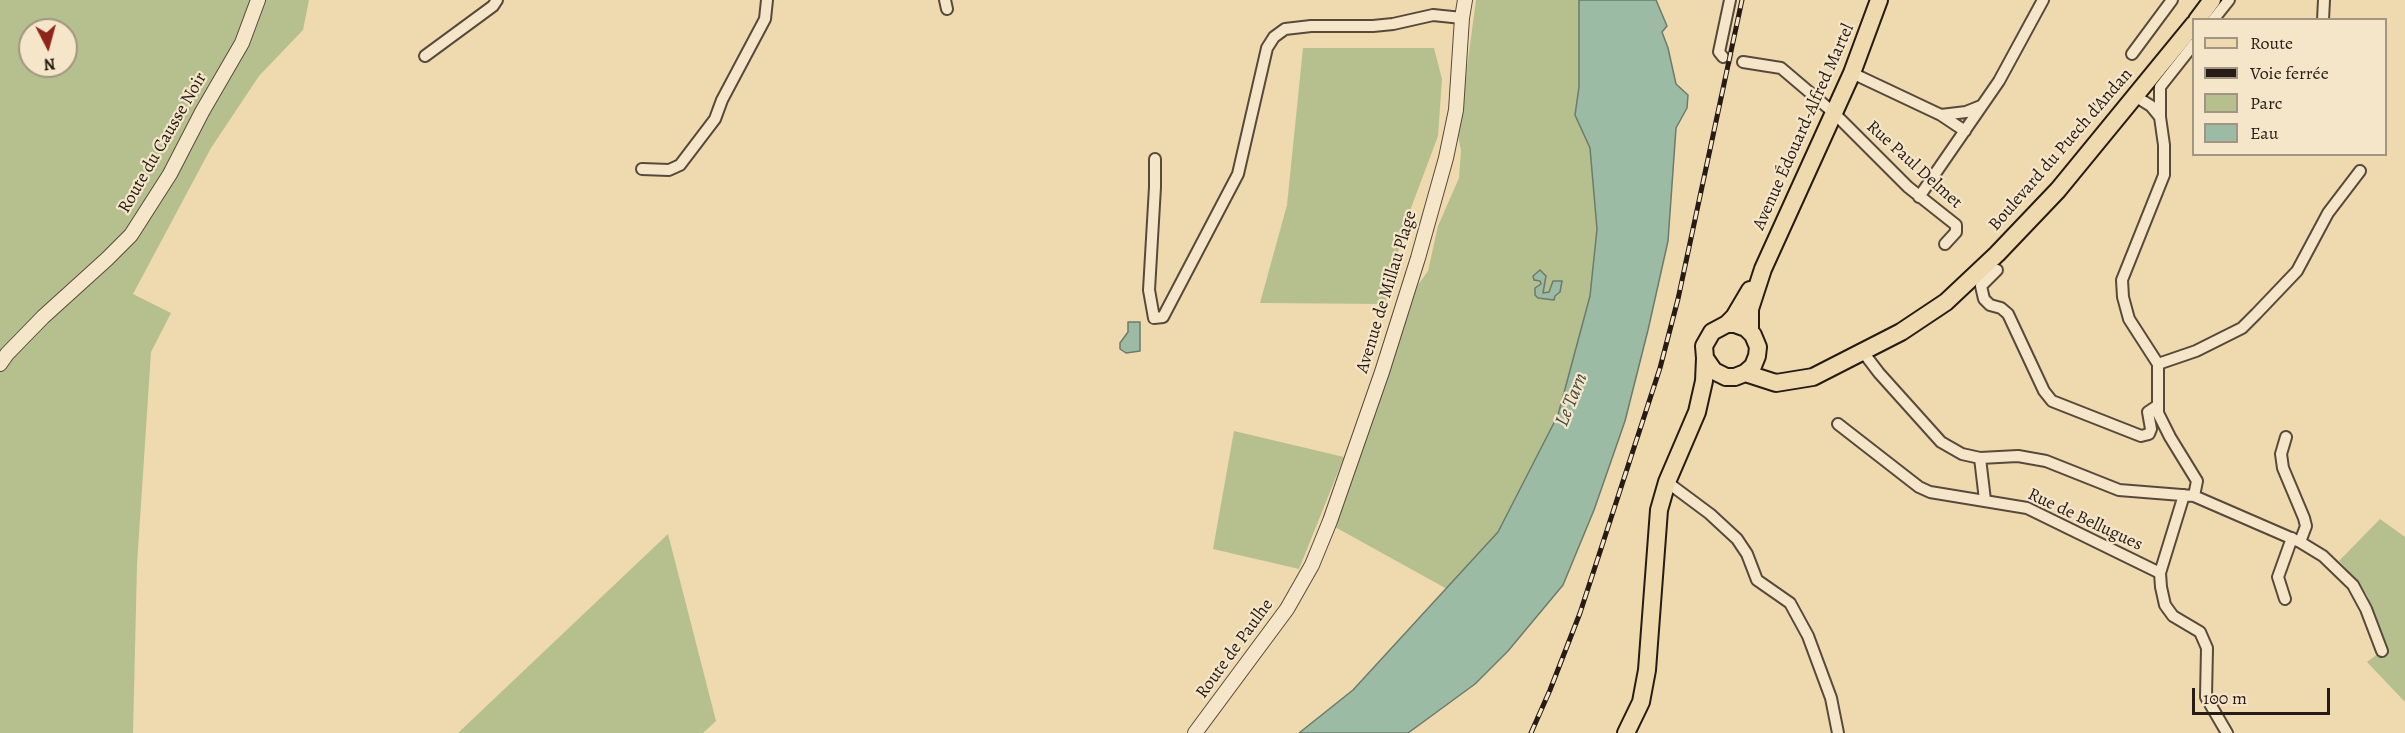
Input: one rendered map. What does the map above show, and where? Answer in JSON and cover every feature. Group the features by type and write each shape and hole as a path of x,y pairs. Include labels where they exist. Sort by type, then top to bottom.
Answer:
{"main road":[{"name":"Avenue Édouard-Alfred Martel","path":"1750,331 1750,309 1763,269 1852,73 1879,0"},
{"path":"2198,18 2212,0"},
{"name":"Boulevard du Puech d'Andan","path":"1795,381 1813,377 1924,319 1972,279 2058,190 2192,25"},
{"name":"Avenue Édouard-Alfred Martel","path":"1727,324 1763,269"},
{"path":"1626,733 1638,709 1645,686 1659,510 1667,482 1697,412 1704,381 1704,346 1708,336 1717,327 1727,324 1741,326 1750,331 1756,342 1757,356 1753,366 1713,390 1697,412"},
{"path":"1757,356 1771,372 1795,381"},
{"path":"1705,358 1714,371 1776,383 1795,381"}],"street":[{"name":"Route du Causse Noir","path":"0,364 43,317 107,260 131,235 170,174 202,112 242,44 258,0"},
{"path":"425,56 493,6 497,0"},
{"path":"642,169 669,171 680,165 715,119 722,100 765,19 767,0"},
{"name":"Avenue de Millau Plage","path":"1301,585 1330,521 1349,468 1418,258 1439,185 1456,110 1465,0"},
{"path":"1723,57 1719,52 1730,0"},
{"path":"1919,196 1999,81 2043,0"},
{"path":"2132,54 2172,0"},
{"path":"2215,18 2229,0"},
{"path":"2323,18 2324,0"},
{"path":"1155,159 1149,290 1154,318 1163,317 1238,174 1267,48 1274,37 1285,29 1311,26 1372,26 1433,15 1462,18"},
{"path":"2192,45 2160,87 2164,174 2122,280 2123,297 2129,319 2158,364 2157,406 2170,437 2197,481 2189,496 2160,573 2165,605 2173,616 2200,632 2206,648 2206,698 2226,733"},
{"name":"Rue Paul Delmet","path":"1743,62 1781,68 1834,113 1919,196 1956,225 1956,232 1945,243"},
{"path":"1852,73 1941,115 1965,131"},
{"path":"2135,96 2151,106 2160,117"},
{"path":"1941,115 1982,106"},
{"path":"2158,364 2196,351 2242,328 2296,271 2328,213 2360,171"},
{"path":"1997,270 1981,286 1984,300 2008,314 2044,392 2052,401 2141,436 2149,434 2151,429 2148,412 2157,406"},
{"path":"1863,352 1941,442 1962,454 1980,458 2018,456 2037,459 2069,469 2119,490 2189,496 2296,540 2323,556 2353,585 2367,609 2382,651"},
{"name":"Rue de Bellugues","path":"1838,424 1919,487 1930,492 2027,508 2160,573"},
{"path":"2285,599 2278,577 2296,540 2306,526 2283,468 2281,454 2286,437"},
{"path":"1980,458 1985,500"},
{"path":"1667,482 1710,514 1737,539 1747,554 1757,580 1790,603 1808,636 1831,698 1838,733"},
{"name":"Route de Paulhe","path":"1195,733 1260,648 1301,585"}],"green space":[{"path":"0,0 309,0 303,30 259,76 211,148 133,294 171,313 151,352 137,565 133,733 0,733"},
{"path":"1476,0 1579,0 1579,87 1575,115 1590,148 1597,229 1590,296 1558,415 1498,532 1447,589 1335,527 1418,285 1428,271 1438,226 1459,178 1461,151 1458,135"},
{"path":"1303,48 1434,48 1442,79 1438,136 1405,224 1385,304 1260,303 1287,205"},
{"path":"1234,431 1344,457 1299,569 1213,549"},
{"path":"2380,519 2405,537 2405,702 2367,662 2387,647 2367,595 2339,561"},
{"path":"668,534 716,721 703,733 458,733"}],"water":[{"name":"Le Tarn","path":"1579,0 1656,0 1667,26 1662,32 1676,84 1688,95 1687,108 1676,128 1668,241 1648,330 1625,421 1594,510 1563,585 1508,651 1475,684 1408,733 1299,733 1353,690 1498,532 1558,415 1590,296 1597,229 1590,148 1575,115 1579,87"},
{"path":"1540,270 1546,276 1543,293 1549,292 1553,281 1562,281 1560,292 1554,300 1538,298 1535,295 1535,288 1541,284 1540,281 1534,280 1533,276"},
{"path":"1128,322 1140,322 1140,351 1126,353 1120,349 1120,343 1128,332"}],"tunnel":[{"path":"1723,57 1743,62"}],"railway":[{"path":"1531,733 1580,613 1660,368 1678,299 1742,0"}]}
